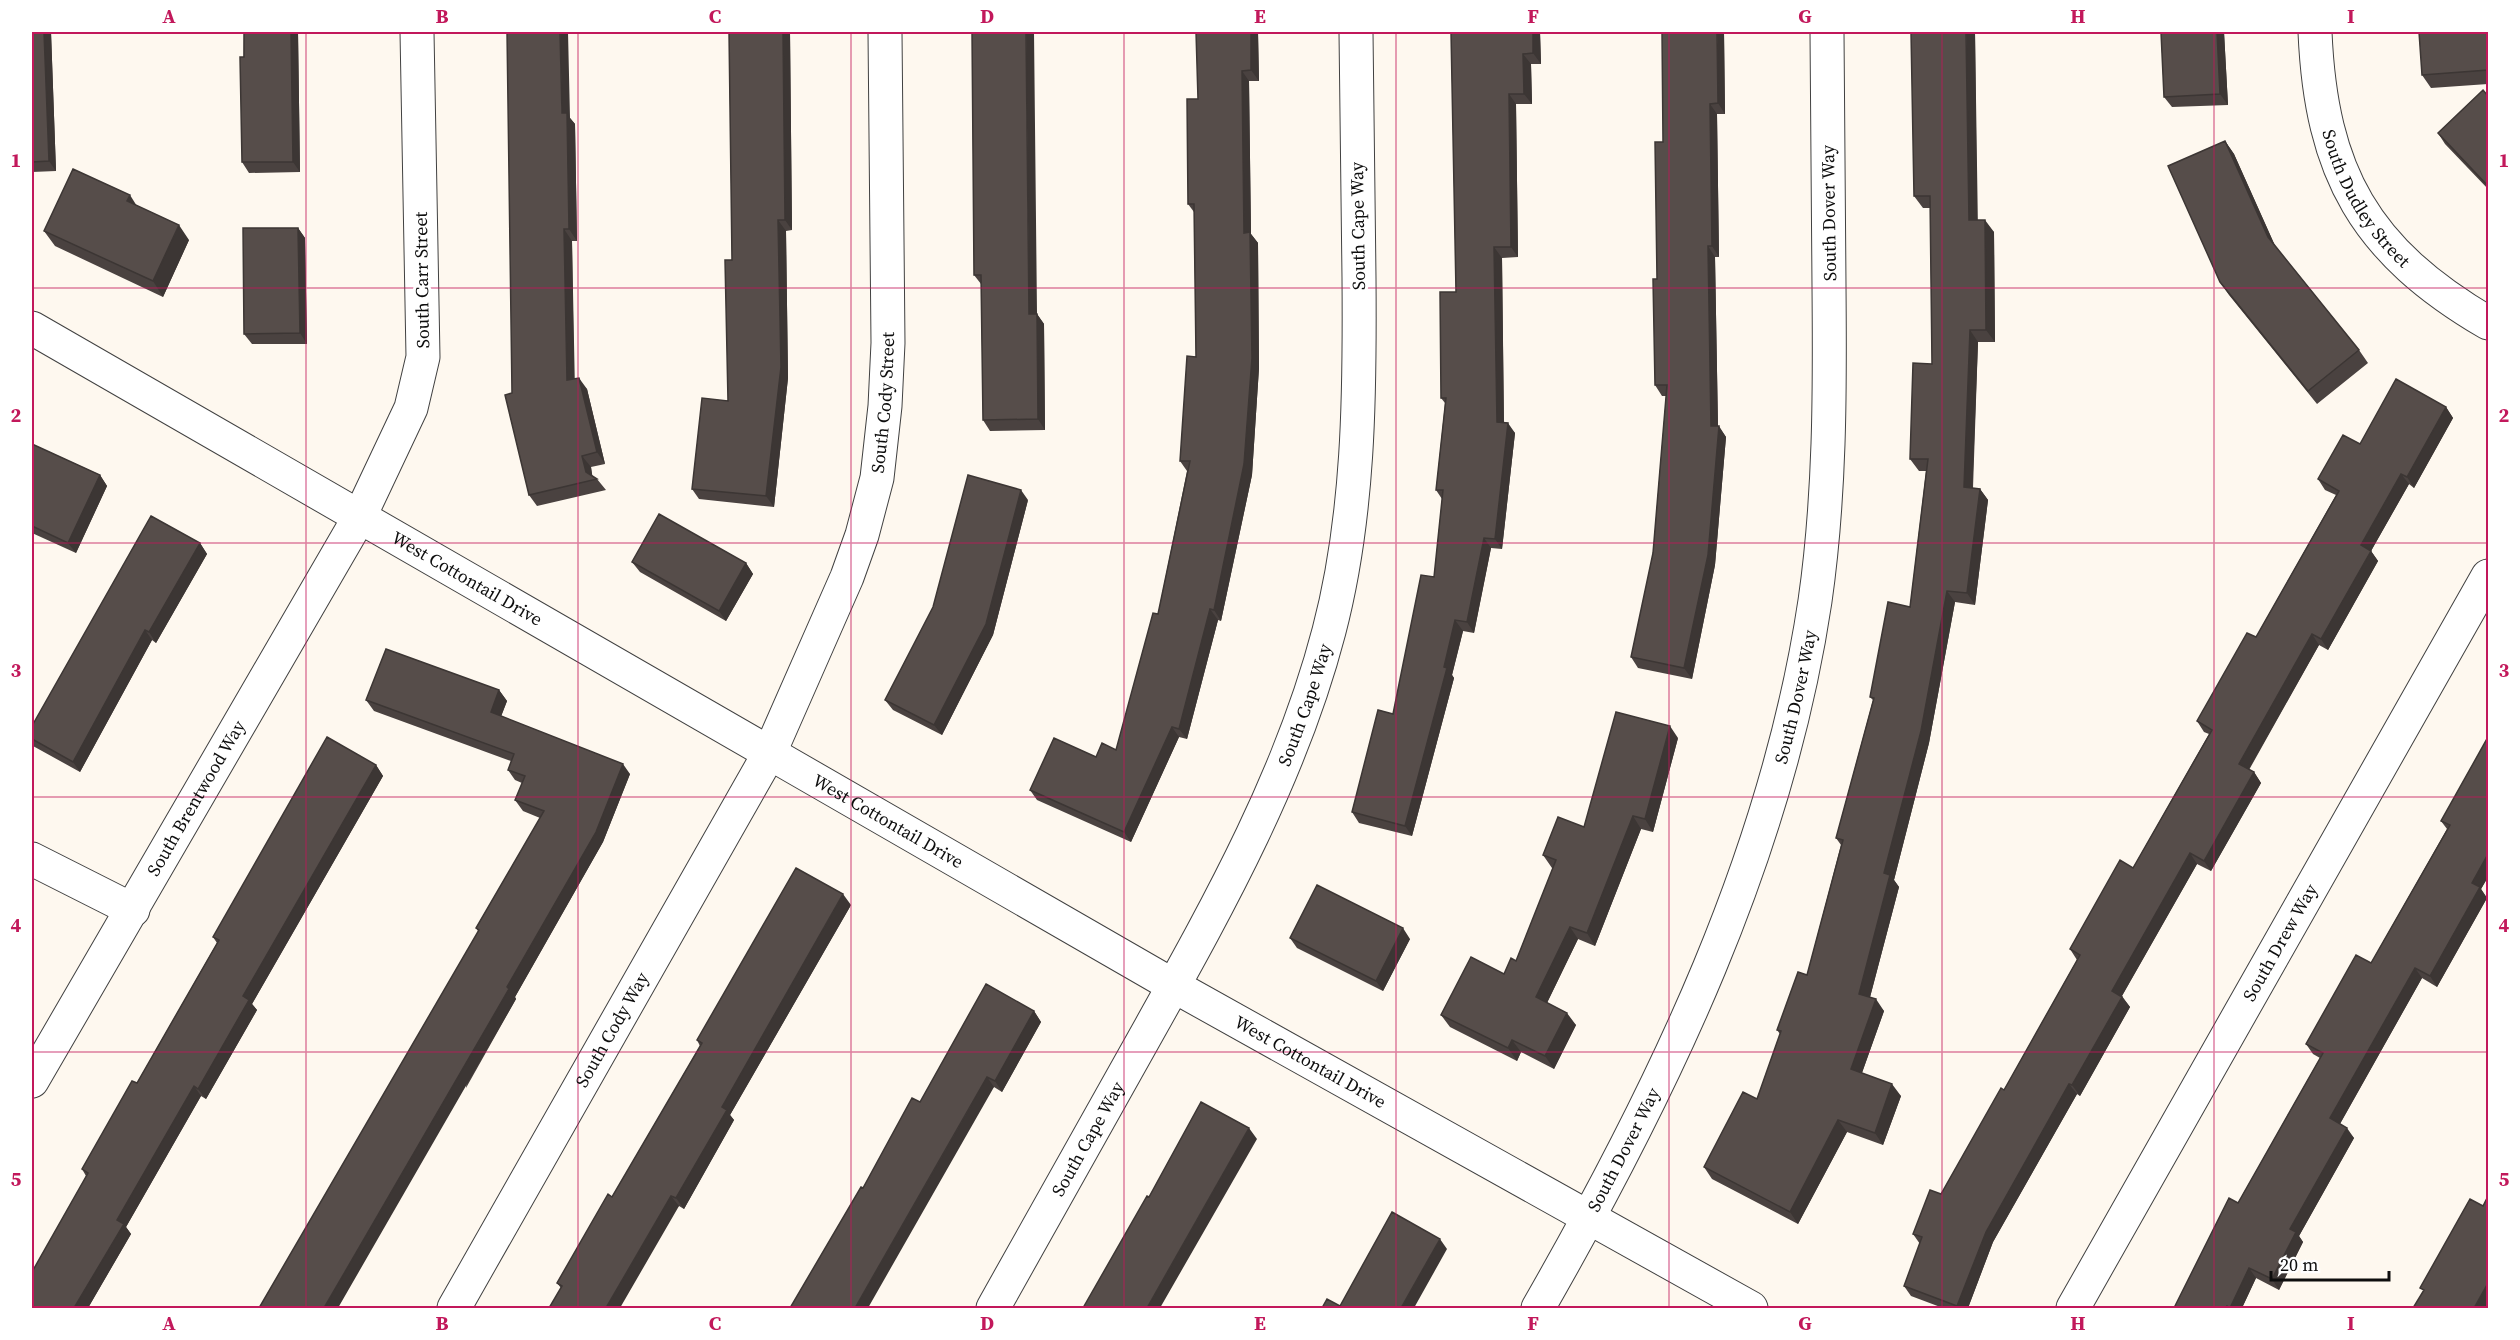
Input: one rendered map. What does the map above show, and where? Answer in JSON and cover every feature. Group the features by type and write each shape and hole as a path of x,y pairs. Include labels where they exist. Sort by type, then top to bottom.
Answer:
{"street":[{"name":"South Carr Street","path":"360,516 411,408 423,357 417,32"},
{"name":"South Cody Street","path":"770,752 847,577 862,535 881,455 888,344 885,32"},
{"name":"South Cape Way","path":"993,1308 1234,876 1275,786 1307,705 1330,629 1345,551 1354,472 1359,371 1356,32"},
{"name":"South Dover Way","path":"1538,1308 1589,1218 1686,1025 1721,942 1752,855 1776,777 1798,687 1815,602 1829,449 1827,32"},
{"name":"South Dudley Street","path":"2315,32 2318,87 2331,144 2349,189 2369,222 2393,252 2427,282 2488,323"},
{"name":"West Cottontail Drive","path":"32,328 1174,986 1751,1308"},
{"name":"South Brentwood Way","path":"32,1081 360,516"},
{"name":"South Drew Way","path":"2073,1308 2488,576"},
{"name":"South Cody Way","path":"454,1308 770,752"},
{"path":"32,859 133,910"}],"building":[{"path":"32,32 44,32 49,161 32,162"},
{"path":"244,32 291,32 293,162 242,162 240,57 244,57"},
{"path":"507,32 560,32 562,113 567,113 569,229 564,229 567,380 579,378 597,452 582,456 586,472 597,479 529,495 505,395 512,393"},
{"path":"729,32 783,32 785,220 778,220 781,367 766,496 692,489 702,398 728,401 725,260 732,260"},
{"path":"972,32 1026,32 1029,314 1037,314 1038,419 983,420 981,275 974,275"},
{"path":"1196,32 1251,32 1251,70 1242,71 1244,233 1250,232 1252,358 1244,464 1214,610 1210,609 1179,729 1172,727 1124,832 1030,790 1054,738 1096,757 1102,743 1116,750 1153,613 1158,614 1190,461 1180,461 1187,356 1196,357 1194,204 1188,204 1187,99 1198,99"},
{"path":"1451,32 1533,32 1533,53 1523,54 1524,94 1509,94 1511,247 1494,247 1497,422 1508,423 1495,539 1484,538 1467,622 1455,620 1444,667 1447,668 1405,826 1352,812 1378,710 1393,714 1421,575 1434,577 1443,490 1436,490 1446,398 1441,398 1440,292 1456,292"},
{"path":"1662,32 1717,32 1718,103 1710,104 1712,246 1708,246 1711,426 1719,426 1708,555 1684,668 1631,657 1653,553 1667,385 1655,385 1653,279 1657,279 1655,142 1663,142"},
{"path":"1911,32 1966,32 1969,220 1985,220 1986,330 1970,330 1964,487 1980,489 1967,593 1947,591 1921,731 1884,873 1890,875 1859,994 1876,999 1851,1069 1892,1084 1875,1133 1838,1120 1790,1212 1704,1167 1743,1092 1757,1099 1781,1031 1777,1030 1798,972 1807,975 1843,840 1836,838 1874,698 1870,697 1888,602 1910,607 1928,459 1910,459 1913,363 1932,364 1930,196 1914,196"},
{"path":"2161,32 2217,32 2220,94 2164,97"},
{"path":"2419,32 2488,32 2488,70 2422,75"},
{"path":"2483,90 2488,96 2488,186 2438,133"},
{"path":"2225,141 2268,237 2359,350 2308,391 2220,282 2168,166"},
{"path":"73,169 130,195 127,201 179,225 153,281 44,231"},
{"path":"243,228 298,228 300,333 244,334"},
{"path":"2396,379 2446,407 2407,477 2401,474 2361,545 2371,551 2321,639 2312,634 2239,764 2254,772 2204,861 2190,853 2112,991 2122,997 2072,1085 2069,1084 1986,1232 1957,1306 1904,1286 1922,1237 1913,1234 1930,1190 1941,1194 2001,1088 2004,1090 2080,955 2070,949 2120,860 2133,868 2212,730 2197,721 2247,633 2256,637 2339,491 2318,479 2343,435 2360,444"},
{"path":"32,444 100,475 68,543 32,526"},
{"path":"968,475 1021,490 986,624 934,725 885,700 933,607"},
{"path":"659,514 746,563 719,611 632,562"},
{"path":"151,516 200,543 149,632 145,630 73,762 32,739 32,726"},
{"path":"386,649 499,690 491,712 623,764 596,832 507,987 509,989 324,1308 259,1308 479,930 476,928 544,811 515,800 525,776 508,770 514,754 366,700"},
{"path":"1616,712 1670,726 1645,819 1633,816 1587,933 1570,927 1536,997 1567,1013 1545,1056 1512,1040 1508,1048 1441,1015 1471,957 1504,974 1511,958 1516,961 1556,860 1543,855 1558,817 1584,827"},
{"path":"327,737 376,765 243,996 249,1000 198,1089 194,1086 117,1220 124,1224 74,1308 32,1308 32,1272 88,1173 82,1169 132,1081 137,1083 219,940 213,937"},
{"path":"2488,737 2488,854 2472,883 2480,887 2430,976 2415,968 2330,1118 2347,1128 2290,1229 2296,1232 2272,1279 2249,1268 2230,1308 2227,1306 2226,1308 2174,1308 2229,1198 2238,1203 2323,1053 2306,1044 2356,955 2371,963 2450,825 2441,821"},
{"path":"796,868 843,894 722,1107 727,1110 676,1198 671,1196 606,1308 549,1308 562,1286 557,1283 608,1194 612,1197 702,1043 697,1040"},
{"path":"1317,885 1403,928 1376,981 1290,938"},
{"path":"986,984 1034,1011 995,1081 987,1077 855,1308 790,1308 861,1187 863,1188 912,1098 920,1102"},
{"path":"1201,1102 1249,1128 1147,1308 1083,1308 1147,1196 1149,1197"},
{"path":"2488,1196 2488,1283 2474,1308 2413,1308 2424,1290 2420,1288 2470,1199 2483,1206"},
{"path":"1392,1212 1440,1239 1401,1308 1322,1308 1327,1299 1340,1306"}]}
